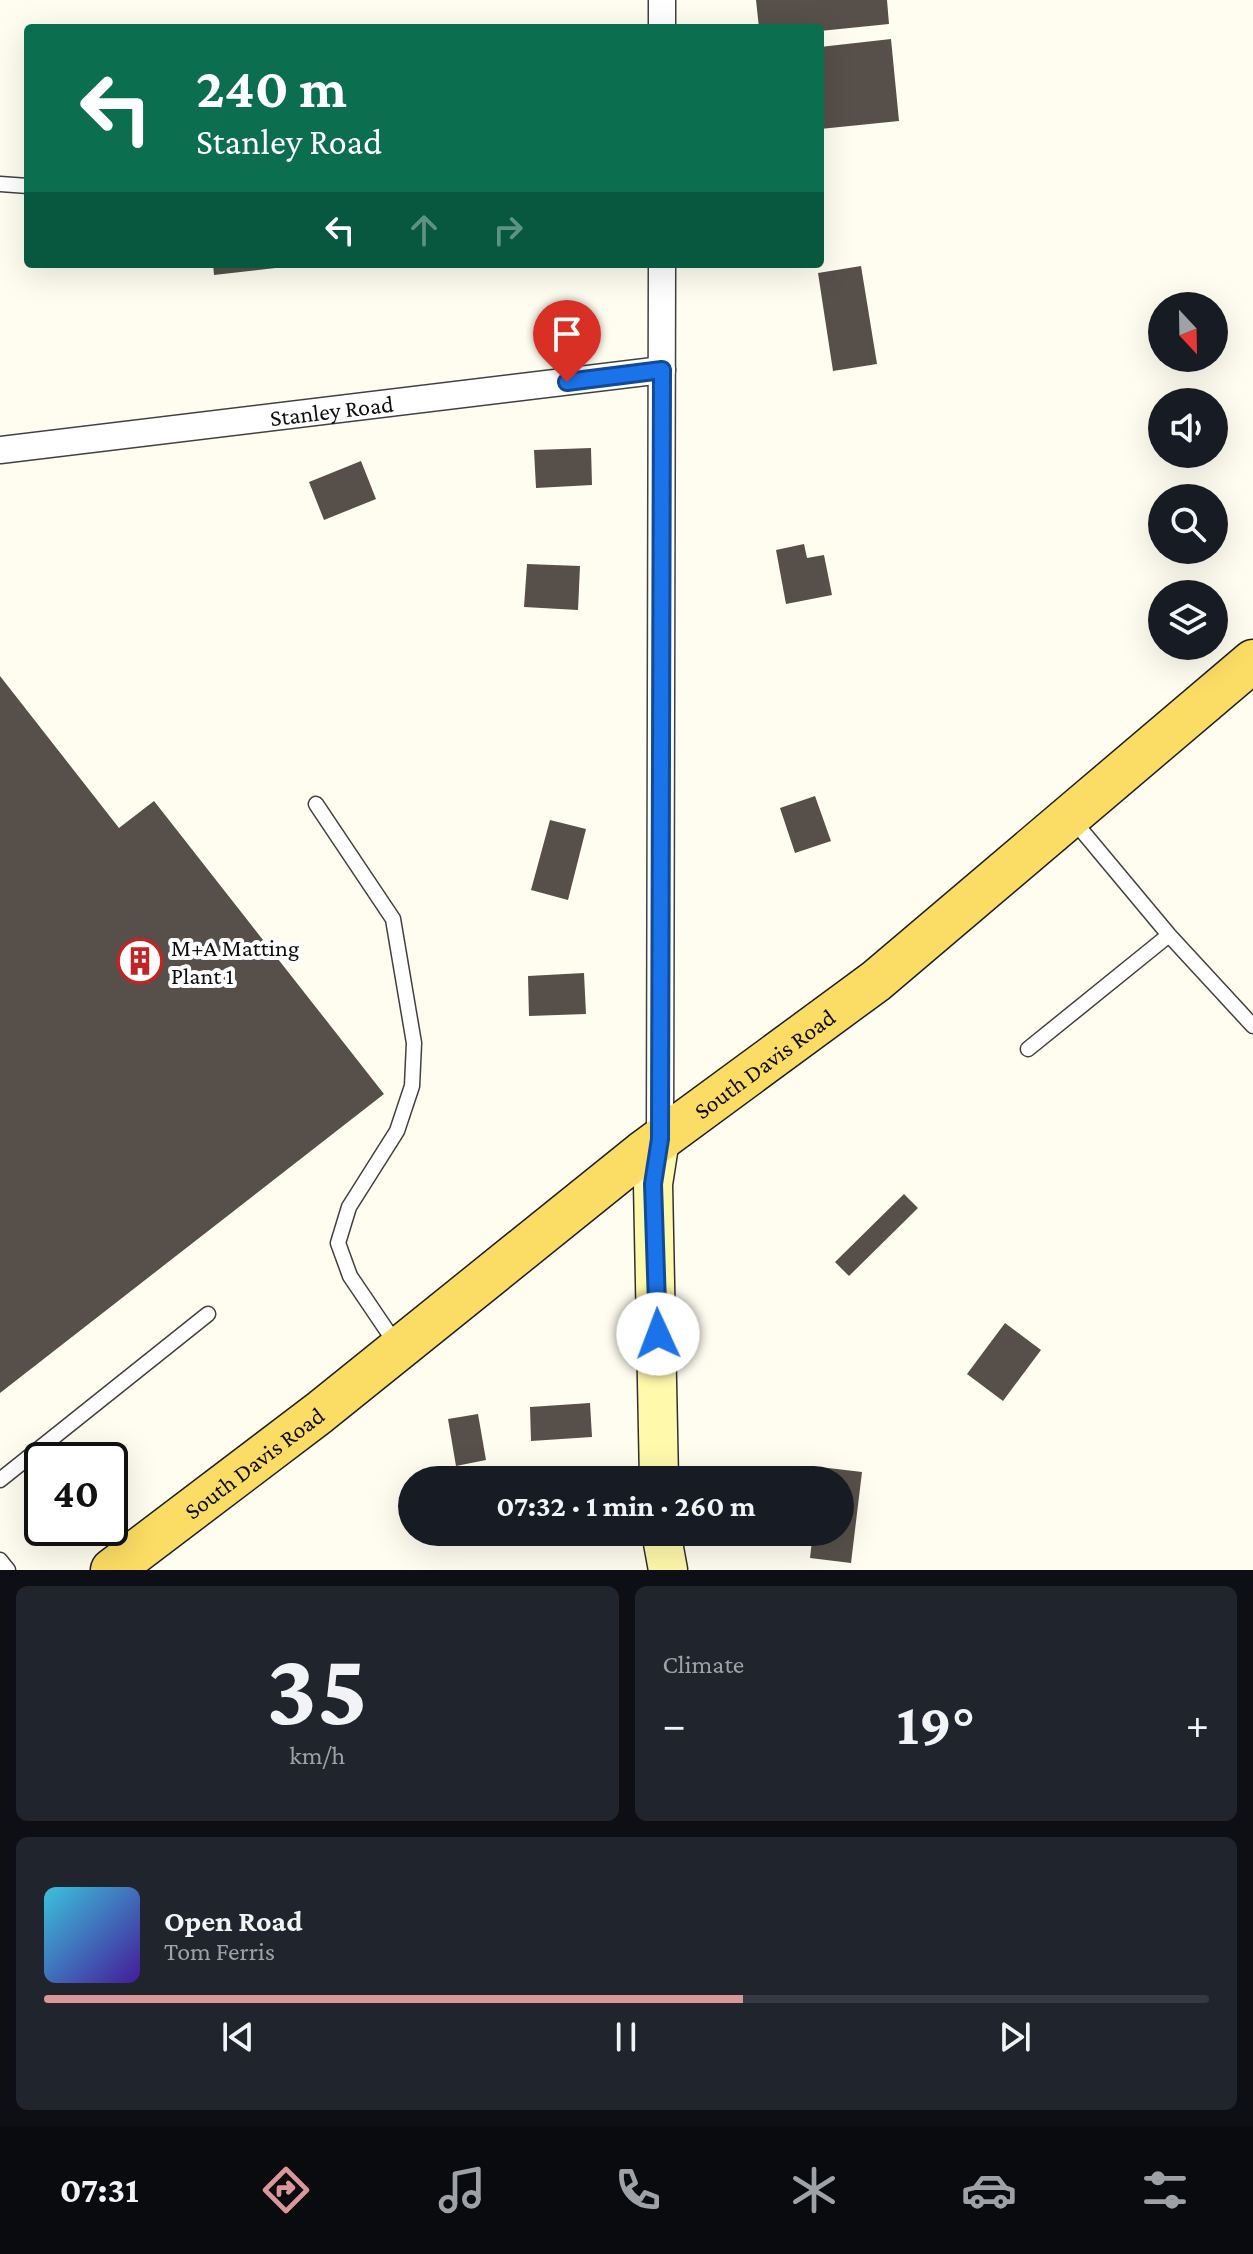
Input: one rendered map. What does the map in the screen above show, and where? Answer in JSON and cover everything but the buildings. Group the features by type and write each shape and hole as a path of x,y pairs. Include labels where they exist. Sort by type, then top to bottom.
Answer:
{"main road":[{"name":"South Davis Road","path":"112,1570 319,1413 660,1139 876,981 1253,661"}],"street":[{"path":"662,0 662,24"},
{"path":"659,1466 653,1184 660,1139 662,268"},
{"name":"Stanley Road","path":"0,450 662,370"},
{"path":"664,1546 668,1570"}],"lane":[{"path":"0,184 24,186"},
{"path":"316,804 393,919 414,1043 412,1086 397,1131 349,1207 338,1243 350,1276 399,1348"},
{"path":"1070,817 1169,935 1253,1026"},
{"path":"1028,1049 1169,935"},
{"path":"0,1480 208,1314"},
{"path":"0,1560 8,1570"}],"place":[{"name":"M+A Matting Plant 1","path":"140,961"}],"route":[{"path":"567,382 662,370 660,1139 653,1184 658,1334"}]}
